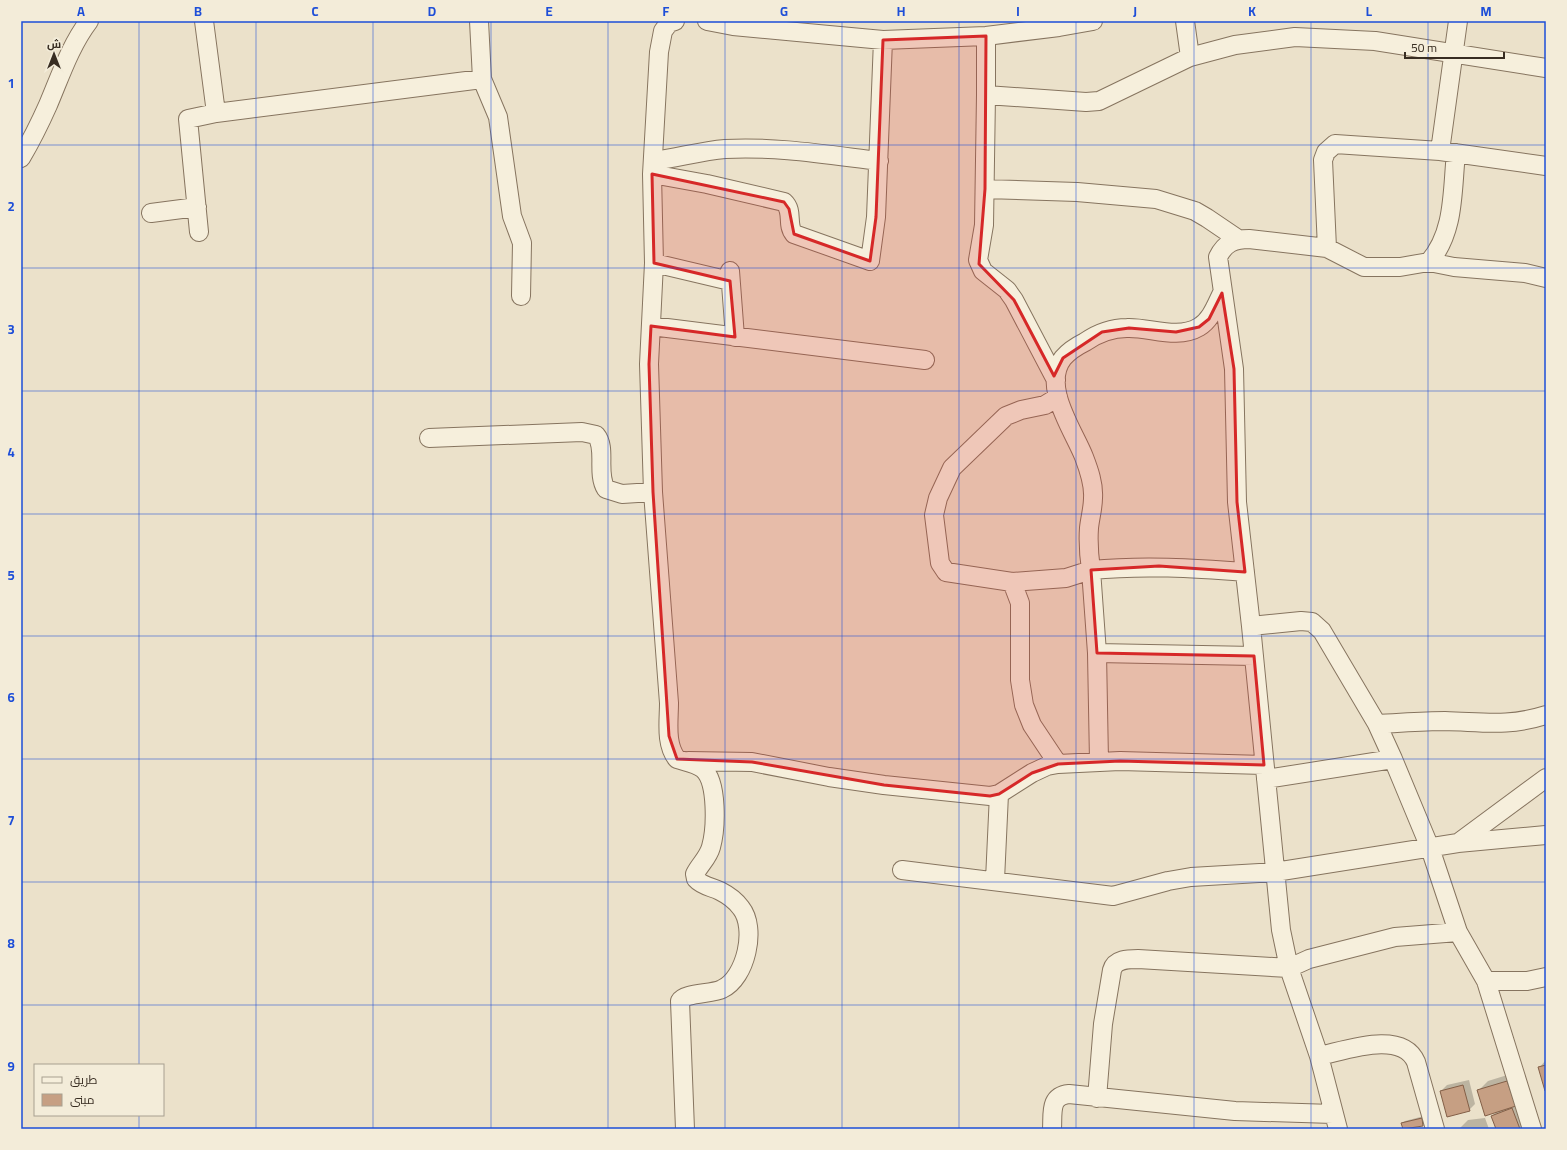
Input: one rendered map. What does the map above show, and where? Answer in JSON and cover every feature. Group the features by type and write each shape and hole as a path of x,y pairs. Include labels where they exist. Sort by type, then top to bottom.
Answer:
{"street":[{"path":"21,158 48,106 66,62 82,29 89,21"},
{"path":"204,21 216,113"},
{"path":"479,21 482,79 498,118 512,216 522,243 521,296"},
{"path":"675,21 669,23 663,31 660,41 652,167 654,263 649,364 653,492 668,703 668,736 675,757 702,768 709,776 713,792 713,832 711,847 695,874 696,879 728,896 742,909 746,915 748,943 747,956 741,970 725,988 711,993 684,996 680,1001 685,1129"},
{"path":"707,21 733,26 883,40 986,36 1059,27 1093,21"},
{"path":"1185,21 1190,57"},
{"path":"1429,262 1442,246 1446,236 1450,211 1448,152 1454,54 1458,21"},
{"path":"986,36 984,225 978,251 978,264 983,271 1007,290 1014,300 1057,388 1084,456 1092,481 1093,498 1089,535 1097,653 1098,761"},
{"path":"986,95 1086,102 1098,101 1190,57 1235,45 1295,37 1375,41 1546,68"},
{"path":"652,167 707,184 784,202 789,209 791,229 794,234 870,261 876,217 883,40"},
{"path":"199,232 188,119 216,113 482,79"},
{"path":"1327,248 1323,168 1326,152 1335,144 1356,144 1448,152 1546,166"},
{"path":"652,167 715,150 736,149 801,152 879,161"},
{"path":"985,189 1077,192 1156,199 1195,212 1207,218 1238,239 1327,248 1364,267 1388,268 1429,262 1454,267 1524,273 1546,278"},
{"path":"151,213 197,207"},
{"path":"1052,1129 1054,1102 1058,1097 1069,1094 1336,1122 1319,1056 1289,968 1281,930 1251,626 1236,502 1234,369 1218,257 1222,249 1227,244 1238,239"},
{"path":"654,263 730,276 735,337"},
{"path":"1222,293 1209,319 1199,327 1189,331 1176,332 1117,328 1102,332 1089,338 1063,358 1059,366 1057,388 1045,405 1012,412 993,427 952,468 944,481 935,505 934,528 938,556 940,563 946,572 1012,582 1066,578 1091,570 1129,566 1159,566 1245,572"},
{"path":"651,326 925,360"},
{"path":"429,438 582,432 592,433 596,435 600,442 602,478 606,490 622,494 653,492"},
{"path":"1012,582 1020,603 1020,680 1024,705 1032,725 1058,764"},
{"path":"1251,626 1301,621 1312,622 1322,631 1377,724 1430,848 1458,932 1486,981 1532,1129"},
{"path":"1097,653 1254,656"},
{"path":"1377,724 1445,721 1501,724 1526,721 1546,715"},
{"path":"688,762 752,762 884,785 984,795 1000,794 1032,773 1047,766 1058,764 1098,761 1265,772 1393,759"},
{"path":"1458,843 1546,778"},
{"path":"995,880 1000,794"},
{"path":"902,870 995,880 1113,896 1168,881 1191,877 1275,872 1458,843 1546,835"},
{"path":"1097,1098 1103,1024 1112,970 1116,963 1138,958 1289,968 1308,958 1395,937 1458,932"},
{"path":"1486,981 1526,981 1546,977"},
{"path":"1319,1056 1384,1043 1404,1049 1416,1062 1435,1129"}],"highlighted area":[{"path":"986,36 985,189 979,264 1014,300 1054,376 1063,358 1102,332 1129,328 1176,332 1199,327 1209,319 1222,293 1234,369 1237,502 1245,572 1159,566 1091,570 1097,653 1254,656 1264,765 1120,761 1058,764 1032,773 999,794 990,796 884,785 752,762 677,759 669,736 653,492 649,364 651,326 735,337 730,281 654,263 652,174 784,202 789,209 794,234 870,261 876,217 883,40"}],"building":[{"path":"1546,1065 1546,1091 1545,1091 1538,1067"},
{"path":"1507,1081 1516,1106 1485,1116 1477,1090"},
{"path":"1463,1085 1470,1111 1447,1117 1440,1091"},
{"path":"1512,1108 1520,1129 1496,1129 1491,1116"},
{"path":"1422,1118 1423,1126 1403,1129 1401,1123"}]}
